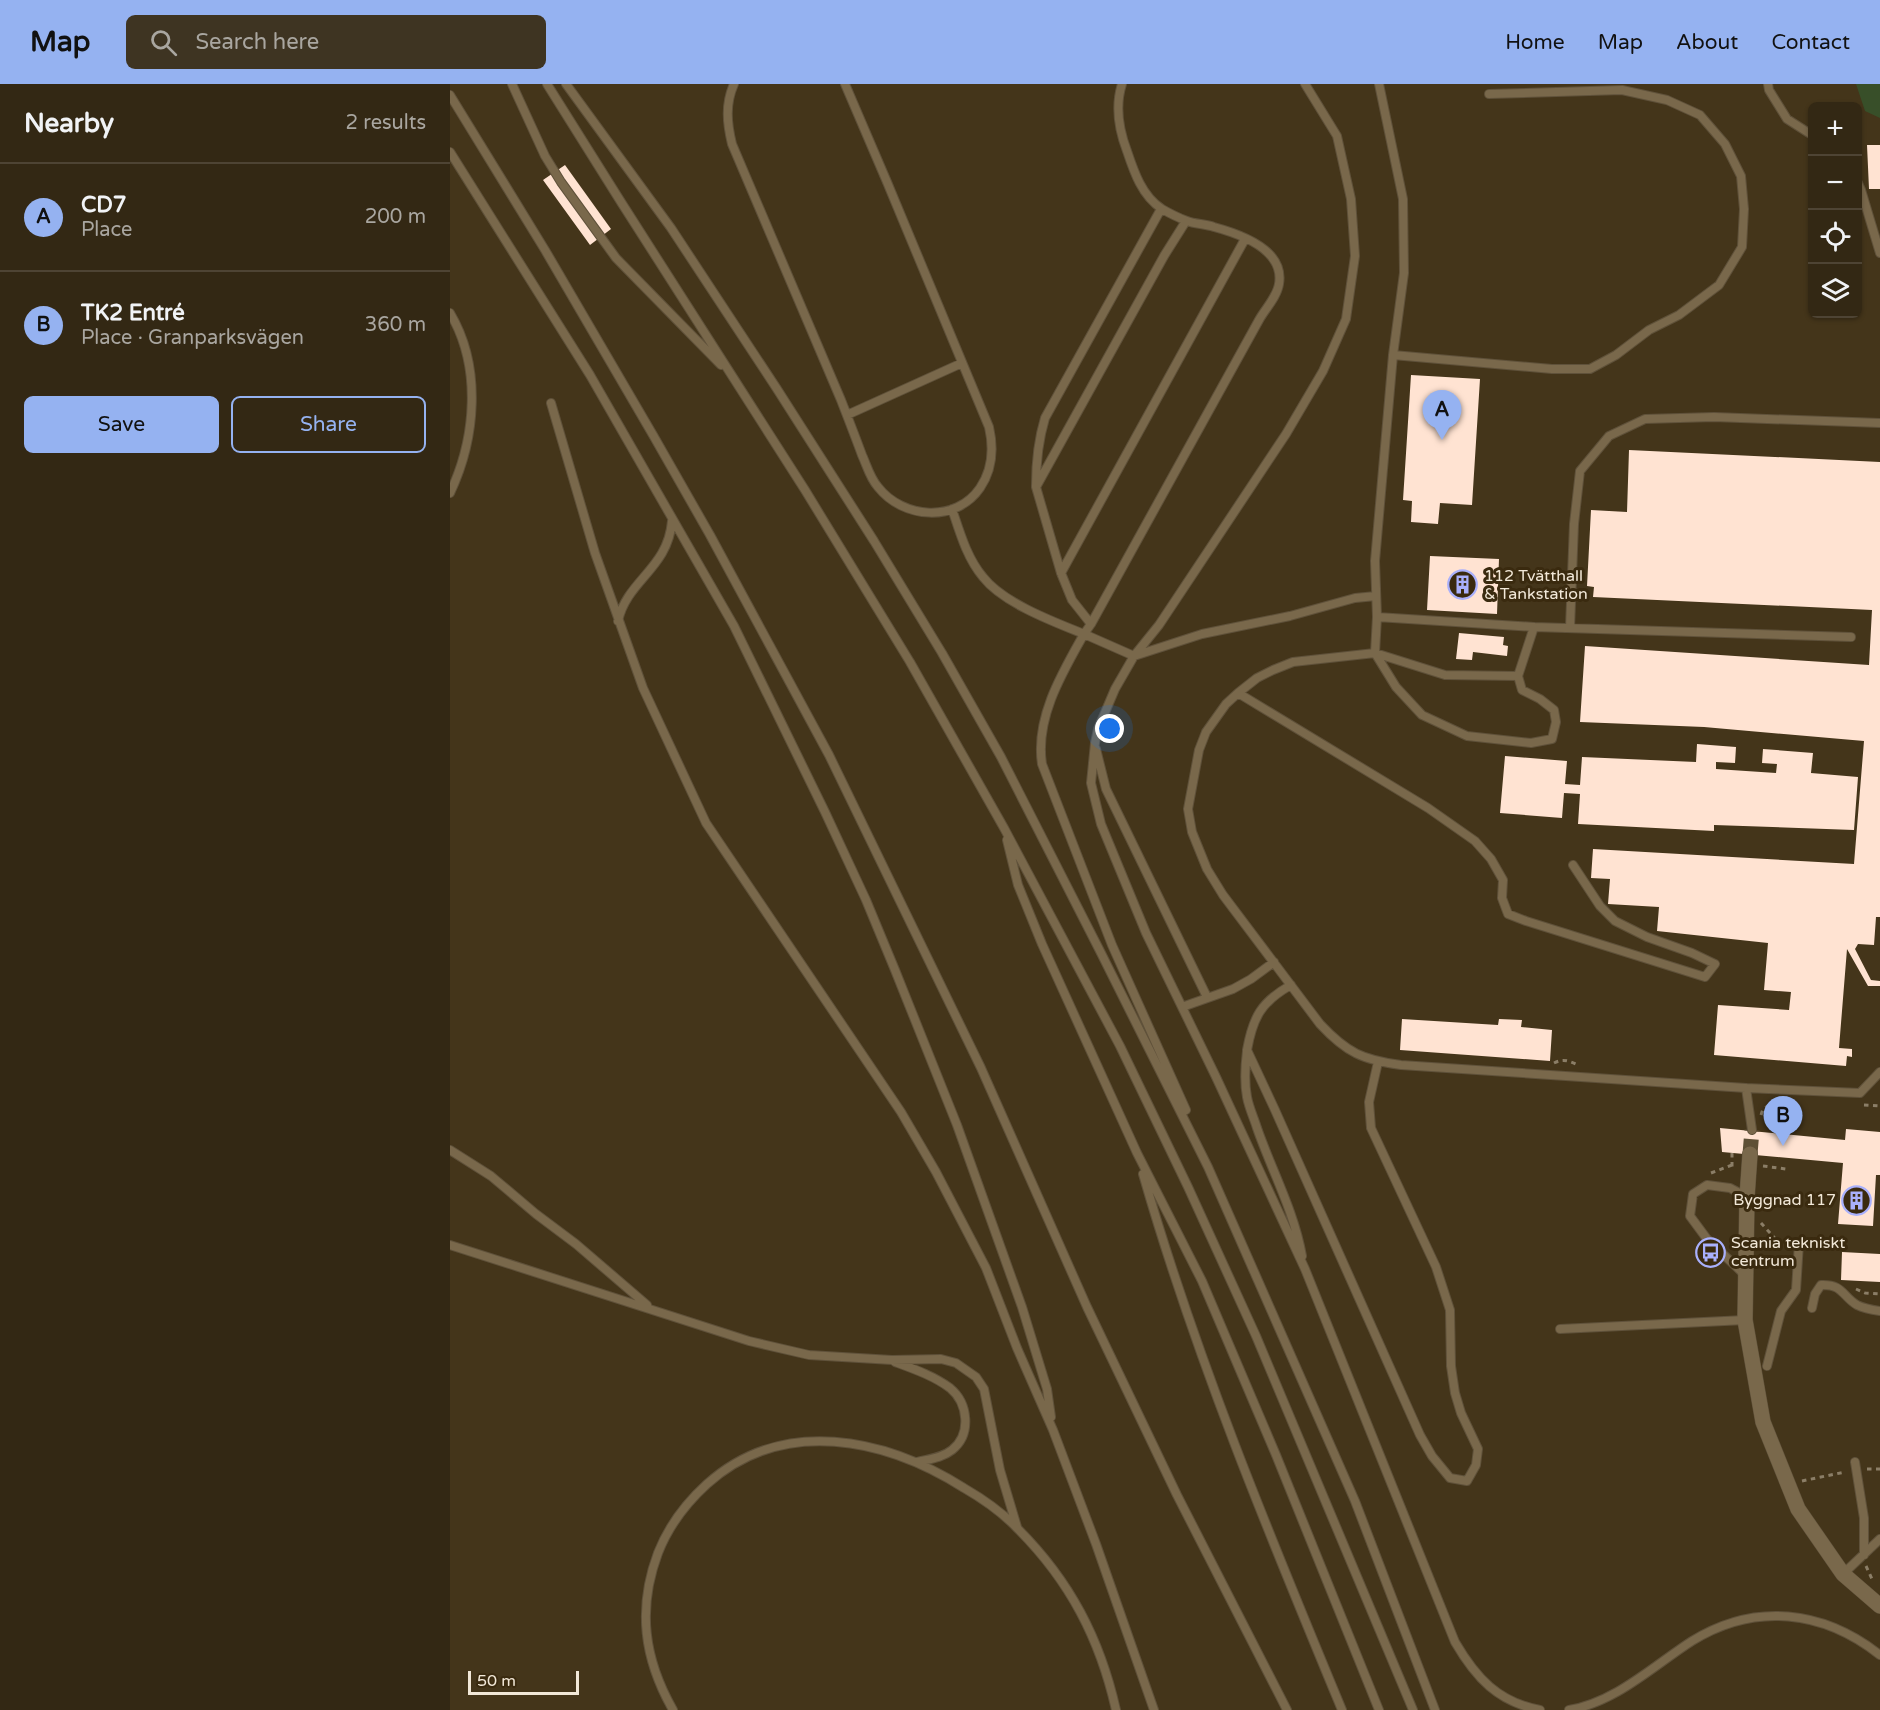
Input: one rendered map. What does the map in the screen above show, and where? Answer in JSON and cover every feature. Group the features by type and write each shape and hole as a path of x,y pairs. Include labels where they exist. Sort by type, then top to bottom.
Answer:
{"street":[{"path":"1750,1154 1745,1320 1763,1422 1798,1509 1843,1574 1880,1606"}],"lane":[{"path":"512,84 550,165 616,258 734,379"},
{"path":"547,84 805,490 910,662 1004,828 1120,1046 1188,1187 1256,1335 1413,1710"},
{"path":"566,84 671,228 715,293 874,541 942,652 1006,767 1208,1167"},
{"path":"734,84 728,99 727,113 732,144 847,415 869,473 878,487 901,506 917,512 952,510 967,502 979,490 987,476 992,460 993,443 989,427 845,84"},
{"path":"1122,84 1118,106 1119,125 1123,143 1141,186 1161,208 1186,221 1214,227 1263,248 1273,257 1279,270 1280,284 1063,671 1042,728 1040,743 1042,764 1112,945 1174,1082 1208,1167 1355,1501 1435,1710"},
{"path":"1305,84 1337,136 1351,200 1355,256 1346,319 1323,371 1286,434 1159,625 1134,656 1115,689 1098,729 1091,783 1101,824 1146,933 1305,1269 1455,1642 1490,1689 1508,1700 1540,1710"},
{"path":"1379,84 1402,199 1404,273 1393,355 1375,561 1377,617 1375,653 1396,687 1422,715 1467,736 1531,743 1552,739 1556,722 1554,710 1540,699 1522,690 1518,676 1534,627"},
{"path":"1768,84 1769,90 1787,119 1808,132"},
{"path":"1393,355 1552,369 1590,369 1616,355 1649,330 1679,315 1719,285 1742,247 1744,209 1741,176 1725,144 1700,115 1667,100 1622,90 1489,94"},
{"path":"450,95 545,250 659,445 829,755 981,1068 1092,1318 1287,1710"},
{"path":"450,152 591,375 734,626 830,821 891,960 936,1071 1022,1307 1047,1389 1053,1430"},
{"path":"1862,193 1880,253"},
{"path":"1091,624 1072,600 1061,573 1036,487 1037,448 1045,418 1161,208"},
{"path":"1036,487 1164,256 1186,221"},
{"path":"1061,573 1245,239"},
{"path":"450,313 464,343 469,367 471,420 467,448 450,494"},
{"path":"847,415 962,363"},
{"path":"551,403 595,553 642,688 705,823 901,1112 966,1227 986,1268 1017,1348 1053,1430 1154,1710"},
{"path":"1570,628 1574,524 1580,471 1609,436 1645,418 1714,417 1880,423"},
{"path":"952,510 972,562 984,579 1028,610 1134,656 1202,634 1290,616 1355,598 1376,596"},
{"path":"618,622 628,596 661,557 671,531 672,520"},
{"path":"1377,617 1534,627 1851,637"},
{"path":"1518,676 1445,675 1375,653 1293,662 1257,678 1238,693 1226,704 1206,732 1199,750 1188,809 1192,832 1207,869 1223,895 1335,1041 1348,1050 1378,1062 1746,1088 1860,1093 1880,1072"},
{"path":"1238,693 1428,808 1475,841 1491,860 1503,880 1502,898 1508,914 1705,977 1714,964 1692,953 1647,937 1616,921 1600,906 1573,865"},
{"path":"1095,743 1106,789 1207,998"},
{"path":"1004,828 1018,885 1042,944 1137,1154 1202,1281 1276,1455 1379,1710"},
{"path":"1182,1007 1233,989 1274,962"},
{"path":"1291,985 1275,994 1264,1004 1255,1018 1247,1050 1244,1077 1247,1100 1298,1235 1305,1269"},
{"path":"1247,1050 1420,1435 1432,1456 1450,1478 1467,1481 1476,1465 1478,1449 1461,1413 1455,1393 1451,1366 1450,1310 1436,1268 1371,1128 1369,1102 1378,1062"},
{"path":"1746,1088 1752,1130"},
{"path":"450,1150 491,1176 651,1308"},
{"path":"1137,1154 1165,1250 1204,1361 1265,1526 1342,1710"},
{"path":"1745,1275 1707,1239 1690,1216 1693,1194 1707,1185 1730,1188 1747,1197"},
{"path":"1767,1366 1780,1311 1796,1290 1799,1243"},
{"path":"450,1245 749,1341 809,1355 892,1360 941,1359 956,1363 976,1377 984,1389 1000,1470 1017,1527"},
{"path":"1812,1308 1815,1294 1821,1285 1831,1284 1856,1304 1880,1311"},
{"path":"1560,1329 1745,1320"},
{"path":"892,1360 930,1376 949,1388 959,1397 964,1407 964,1431 959,1442 952,1450 938,1458 917,1462"},
{"path":"673,1710 652,1663 647,1645 648,1584 661,1545 682,1509 716,1476 755,1453 780,1445 800,1442 845,1442 888,1452 917,1462 951,1479 1017,1527 1059,1575 1075,1599 1099,1652 1116,1710"},
{"path":"1855,1466 1864,1518 1861,1558"},
{"path":"1843,1574 1880,1539"},
{"path":"1569,1710 1593,1704 1617,1692 1712,1630 1750,1618 1796,1617 1817,1621 1850,1634 1880,1655"}],"path":[{"path":"1760,1120 1763,1109 1773,1103 1791,1102"},
{"path":"1761,1222 1781,1245"},
{"path":"1850,1286 1865,1293 1880,1294"},
{"path":"1800,1482 1855,1466 1880,1469"},
{"path":"1861,1558 1874,1582"}],"green space":[{"path":"1856,84 1880,84 1880,118 1865,111"}],"building":[{"path":"1867,145 1880,145 1880,189 1869,189"},
{"path":"565,165 611,229 590,245 543,180"},
{"path":"1411,375 1480,379 1472,505 1440,503 1438,524 1411,522 1412,501 1403,500"},
{"path":"1629,450 1880,462 1880,917 1876,917 1874,945 1858,944 1855,949 1871,980 1880,981 1880,986 1868,986 1847,949 1839,1048 1852,1049 1852,1057 1847,1056 1846,1066 1714,1055 1718,1005 1789,1010 1791,992 1764,990 1768,943 1657,931 1659,907 1608,904 1610,879 1591,878 1593,849 1854,864 1864,741 1704,727 1580,722 1585,646 1869,665 1872,610 1593,597 1594,587 1587,586 1591,510 1627,512"},
{"name":"112 Tvätthall & Tankstation","path":"1430,556 1499,559 1497,614 1427,610"},
{"path":"1459,633 1504,637 1503,645 1508,646 1507,656 1473,652 1472,660 1456,659"},
{"path":"1697,744 1736,747 1735,763 1716,762 1716,769 1776,773 1777,764 1762,763 1763,749 1813,753 1811,773 1858,777 1854,830 1714,825 1714,831 1578,824 1580,794 1564,793 1562,818 1500,813 1505,756 1567,761 1565,784 1580,785 1582,757 1696,762"},
{"path":"1402,1019 1498,1025 1499,1019 1522,1020 1521,1027 1552,1030 1550,1061 1400,1050"},
{"path":"1720,1128 1845,1140 1846,1129 1880,1132 1880,1175 1876,1175 1873,1226 1838,1224 1843,1163 1722,1152"},
{"path":"1842,1252 1880,1254 1880,1282 1841,1280"}],"tunnel":[{"path":"1750,1154 1752,1130"}],"place":[{"name":"CD7","path":"1442,440"},
{"name":"112 Tvätthall & Tankstation","path":"1463,585"},
{"name":"TK2 Entré","path":"1783,1146"},
{"name":"Byggnad 117","path":"1857,1200"},
{"name":"Scania tekniskt centrum","path":"1710,1252"}]}
